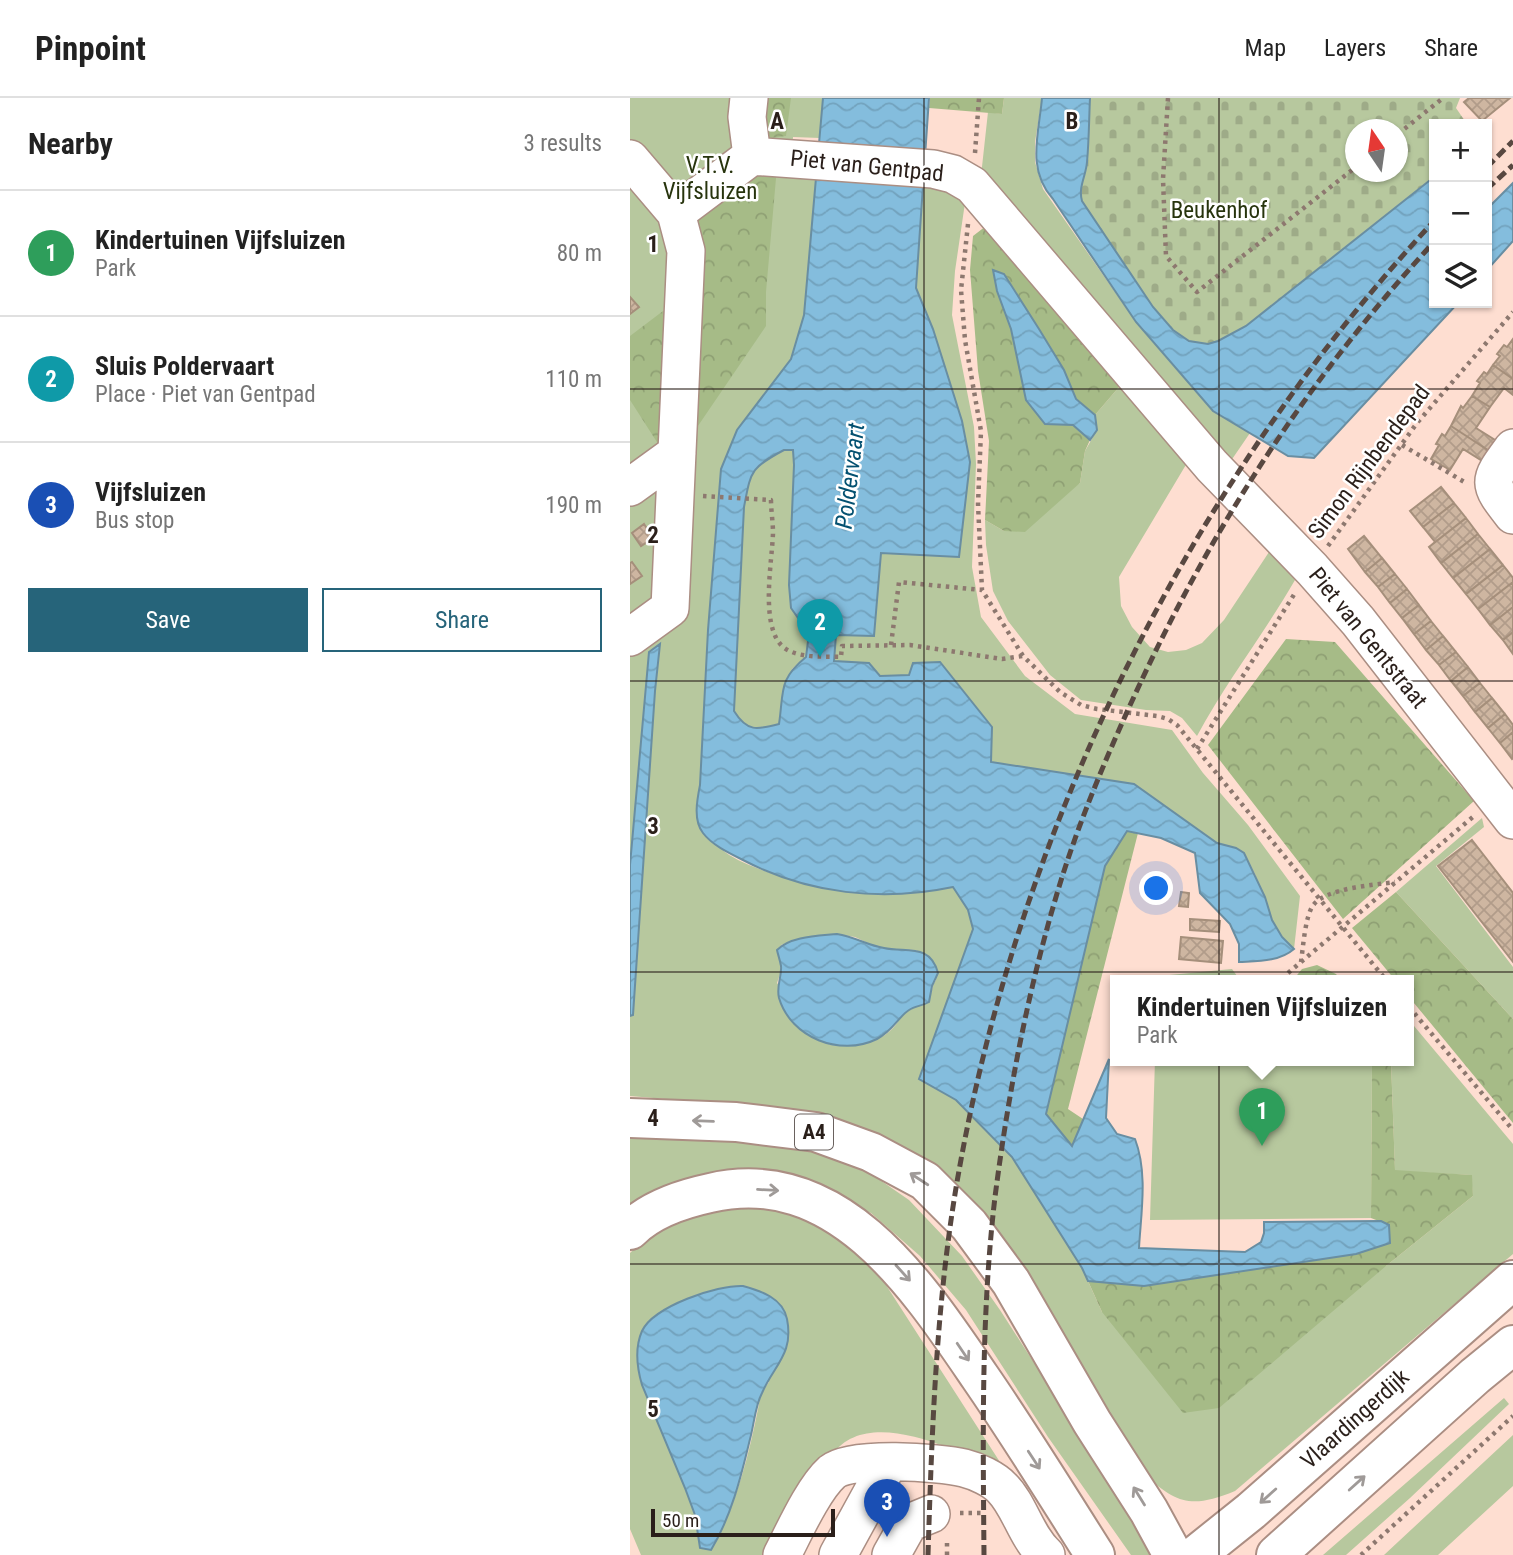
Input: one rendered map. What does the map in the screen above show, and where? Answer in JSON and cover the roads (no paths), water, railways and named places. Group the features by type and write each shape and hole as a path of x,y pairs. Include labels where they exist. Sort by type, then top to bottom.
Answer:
{"main road":[{"name":"A4","path":"630,1118 736,1122 816,1132 871,1152 925,1181 969,1226 1012,1282 1092,1422 1149,1511 1173,1555"},
{"path":"630,1230 677,1200 732,1188 783,1191 831,1210 878,1244 928,1301 998,1402 1095,1555"},
{"name":"Vlaardingerdijk","path":"1196,1555 1251,1511 1513,1280"},
{"path":"1276,1555 1513,1345"}],"street":[{"path":"654,204 752,156 747,117 749,98"},
{"name":"Piet van Gentpad","path":"752,156 933,169 953,174 972,185 1212,466"},
{"path":"630,159 654,204 686,251 670,608 634,634"},
{"path":"1503,503 1495,475 1513,448"},
{"path":"630,486 677,453"},
{"name":"Piet van Gentstraat","path":"1212,466 1312,569 1358,621 1504,809"},
{"path":"1513,837 1507,842 1513,850"},
{"path":"810,1555 890,1463"},
{"path":"838,1555 890,1463"},
{"path":"865,1555 890,1463"},
{"path":"782,1555 827,1477 842,1466 890,1463 964,1468 983,1476 1002,1488 1036,1551"},
{"path":"891,1555 909,1523 931,1514"}],"water":[{"name":"Poldervaart","path":"823,98 929,98 916,288 933,329 962,421 970,462 959,557 881,553 874,636 836,635 834,661 869,663 880,676 909,675 913,663 940,662 992,727 991,762 1134,784 1217,843 1244,853 1265,897 1272,920 1282,937 1294,949 1275,959 1239,962 1239,944 1230,924 1200,893 1195,853 1161,838 1127,831 1105,866 1046,1114 1072,1146 1109,1059 1106,1118 1117,1134 1135,1139 1139,1152 1143,1193 1139,1248 1245,1252 1261,1242 1264,1222 1381,1221 1389,1225 1390,1243 1356,1254 1144,1286 1088,1281 1012,1157 956,1100 919,1079 973,929 968,910 953,887 926,892 872,894 819,887 768,872 727,852 703,833 697,810 721,469 737,430 791,359 804,315","holes":["784,450 793,450 789,585 791,608 798,618 810,625 806,657 786,680 779,724 753,728 743,723 734,711 744,507 748,485 758,466"]},
{"path":"1042,98 1090,98 1088,154 1081,191 1082,201 1153,307 1173,330 1189,341 1208,344 1246,326 1429,181 1429,308 1453,308 1314,458 1288,456 1213,411 1136,322 1045,188 1039,176 1037,138"},
{"path":"1513,183 1513,241 1492,264 1492,245 1492,204"},
{"path":"993,270 1004,274 1064,370 1076,399 1095,415 1097,430 1090,440 1073,425 1045,424 1026,400 1011,329 997,291"},
{"path":"660,644 633,1015 630,1016 630,865 649,652"},
{"path":"837,934 884,948 916,951 929,957 938,973 929,1002 909,1010 883,1036 863,1044 833,1044 806,1033 794,1024 779,998 781,966 777,950 797,939"},
{"path":"743,1286 764,1293 781,1306 787,1319 788,1341 782,1359 760,1398 735,1496 711,1550 700,1548 695,1515 642,1385 638,1344 642,1331 659,1313 703,1293"}],"railway":[{"path":"1492,162 1513,141"},
{"path":"1492,184 1513,165"},
{"path":"928,1555 933,1414 940,1321 957,1182 985,1050 1023,919 1070,791 1127,667 1192,547 1265,432 1346,323 1429,227"},
{"path":"984,1555 985,1331 995,1197 1014,1075 1031,994 1070,852 1132,701 1162,638 1228,517 1303,403 1344,348 1431,245"}],"place":[{"name":"Sluis Poldervaart","path":"820,657"},
{"name":"Kindertuinen Vijfsluizen","path":"1262,1146"},
{"name":"Vijfsluizen","path":"887,1537"}],"park label":[{"name":"V.T.V. Vijfsluizen","path":"710,178"},
{"name":"Beukenhof","path":"1219,210"}]}
